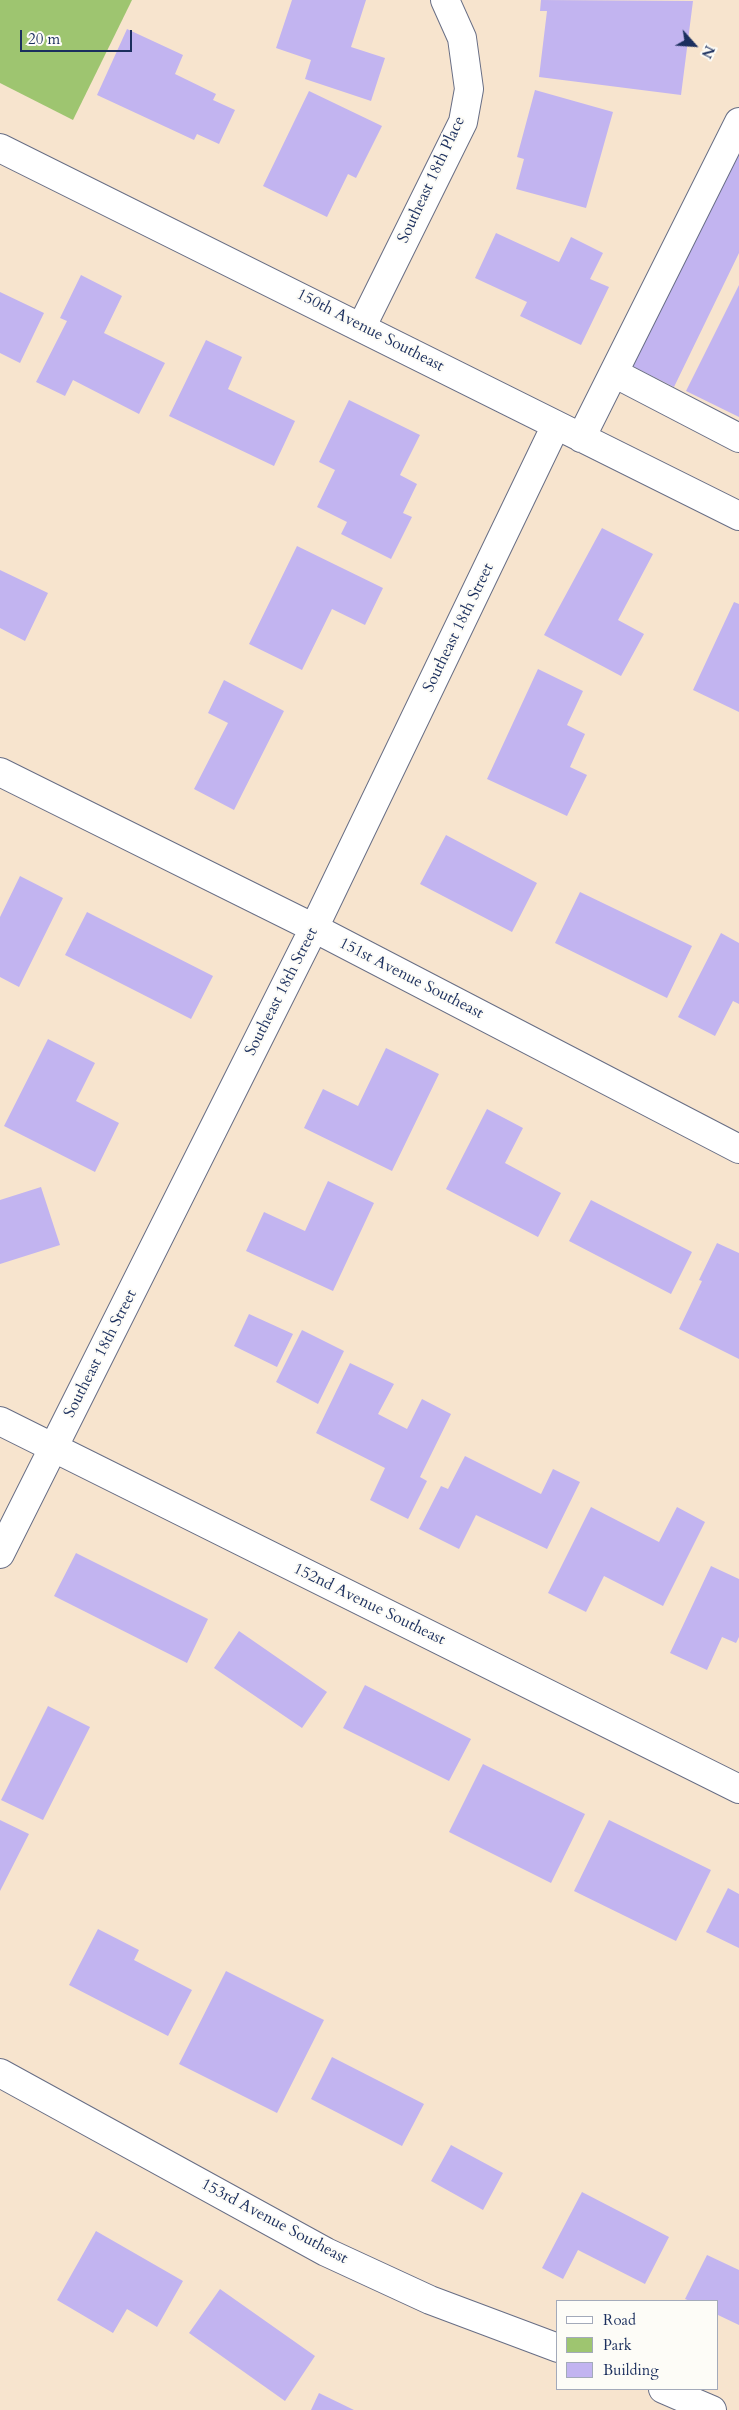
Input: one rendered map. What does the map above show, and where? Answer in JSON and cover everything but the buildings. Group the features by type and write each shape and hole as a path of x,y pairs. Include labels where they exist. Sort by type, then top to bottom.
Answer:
{"street":[{"name":"Southeast 18th Place","path":"362,326 463,122 469,89 462,38 445,0"},
{"path":"581,438 739,122"},
{"name":"150th Avenue Southeast","path":"0,148 362,326 739,516"},
{"path":"614,373 739,438"},
{"name":"Southeast 18th Street","path":"0,1554 314,928 556,425"},
{"name":"151st Avenue Southeast","path":"0,772 314,928 739,1149"},
{"name":"152nd Avenue Southeast","path":"0,1421 739,1789"},
{"name":"153rd Avenue Southeast","path":"0,2073 326,2252 430,2300 556,2347"},
{"path":"665,2390 712,2410"}],"green space":[{"path":"0,0 132,0 73,120 0,83"}]}
